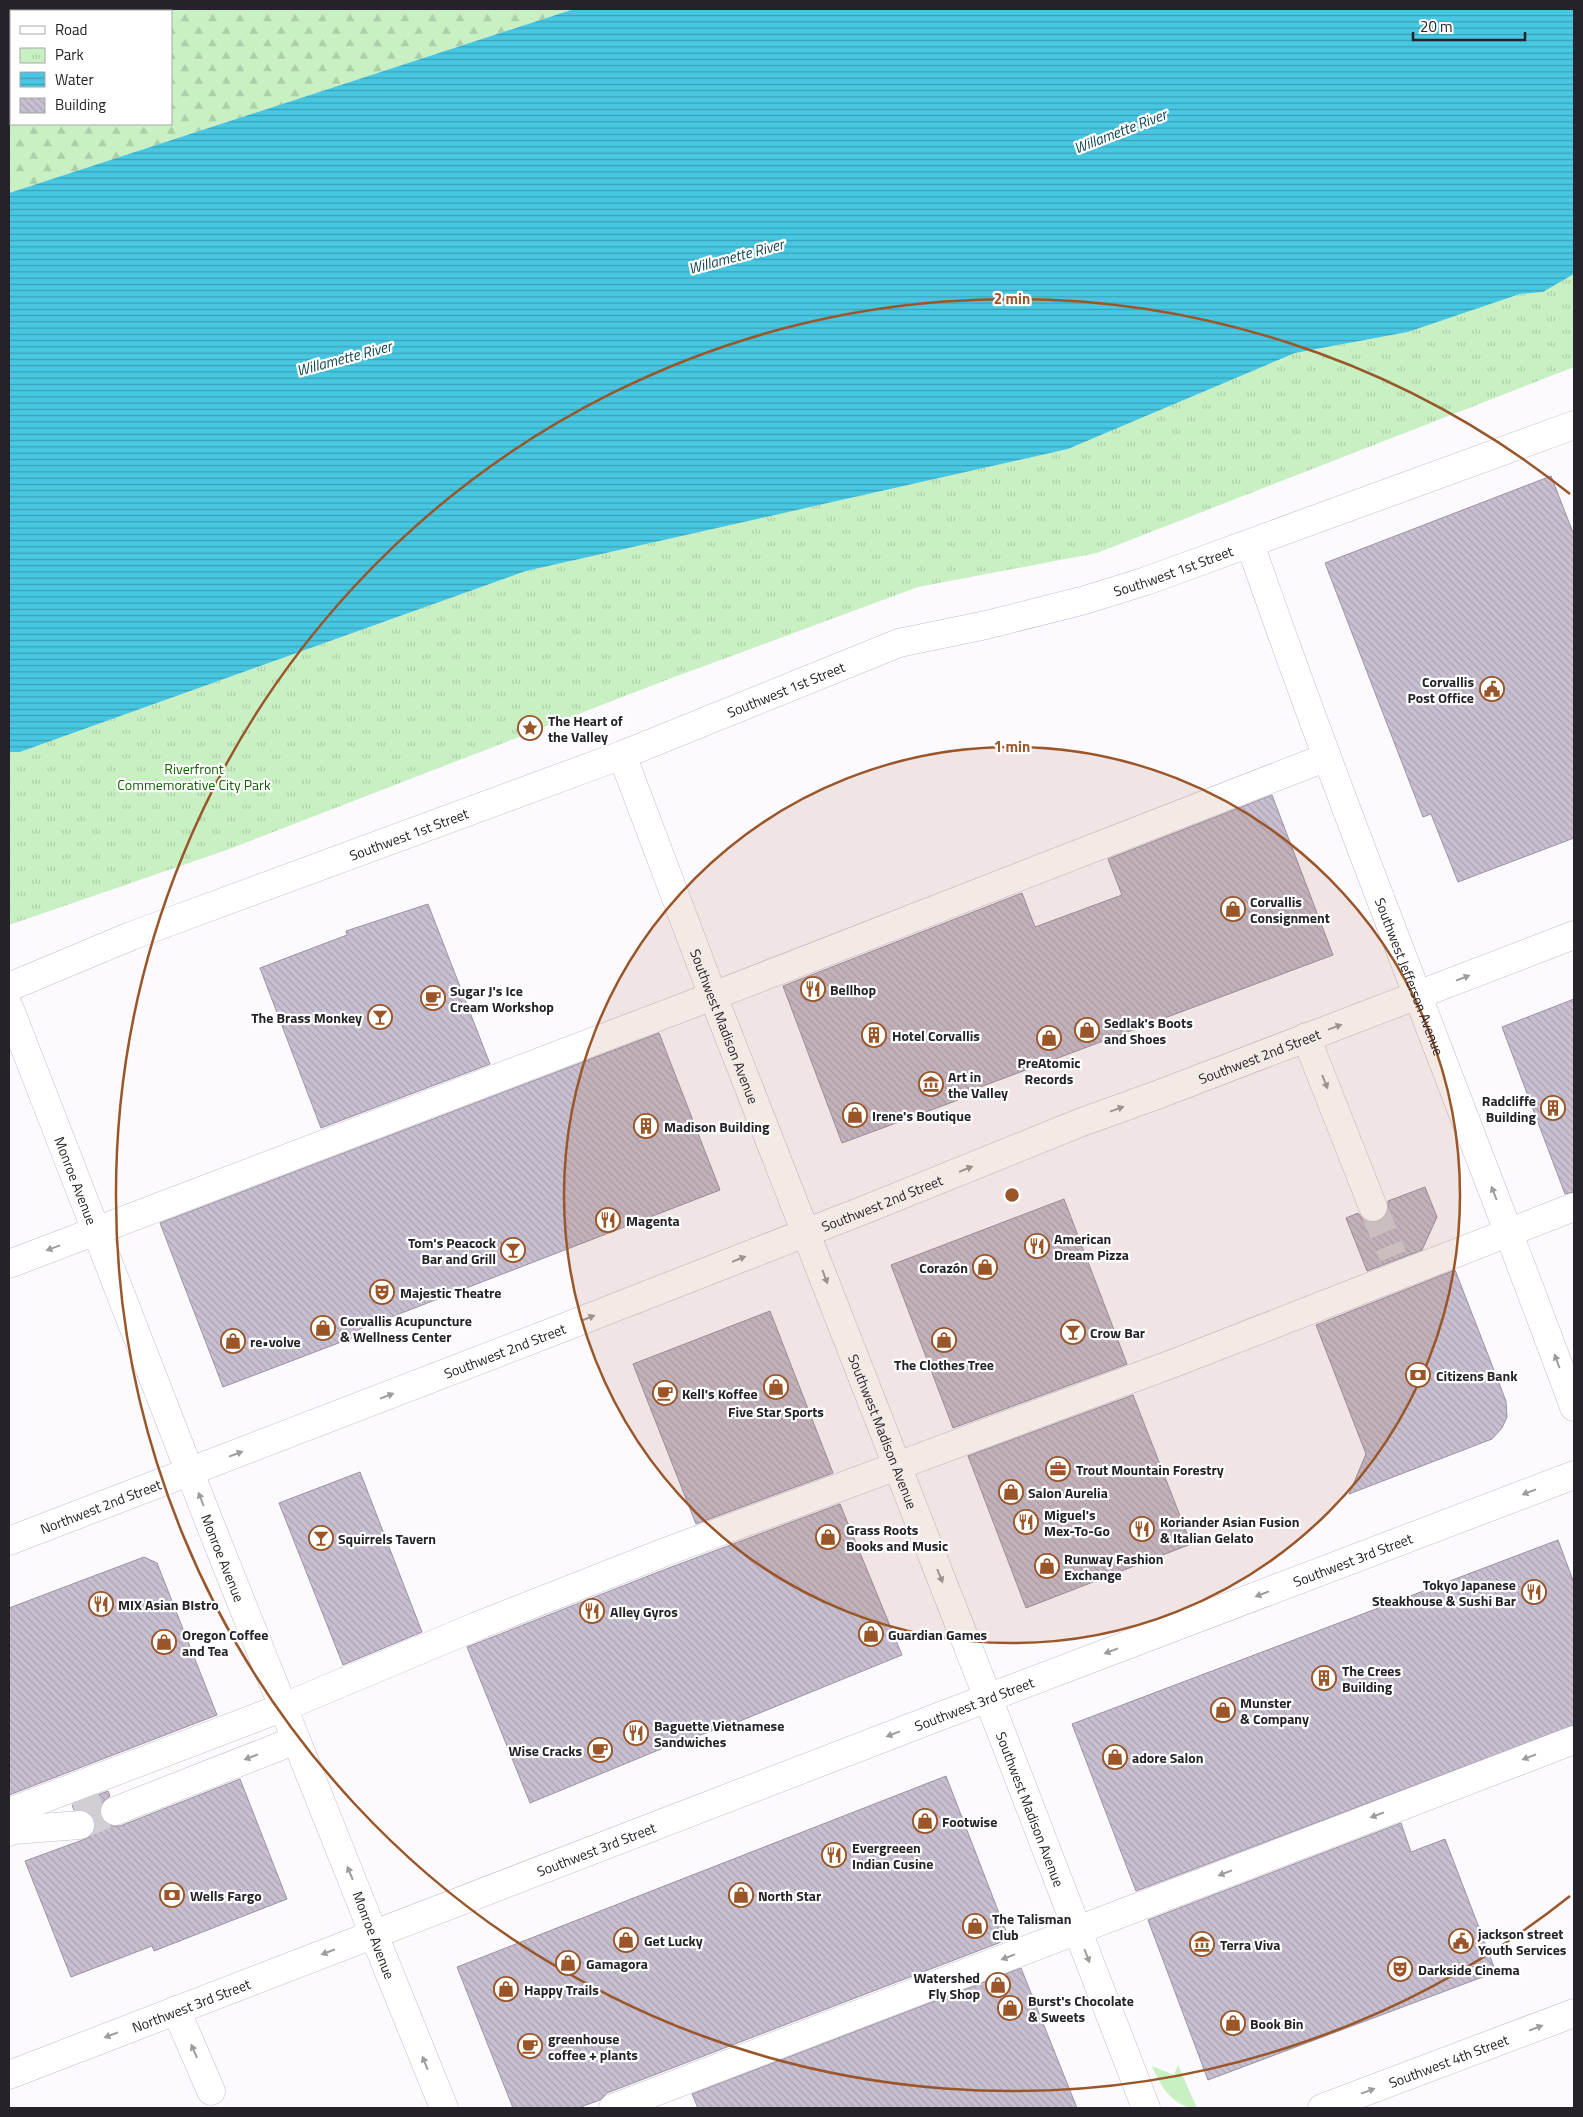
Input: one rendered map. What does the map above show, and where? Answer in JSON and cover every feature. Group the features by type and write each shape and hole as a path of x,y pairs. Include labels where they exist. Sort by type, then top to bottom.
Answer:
{"main road":[{"name":"Southwest 1st Street","path":"9,987 159,926 622,755 899,643 986,625 1085,600 1146,581 1574,425"},
{"name":"Southwest Jefferson Avenue","path":"1250,544 1295,673 1417,996 1510,1232 1574,1407"},
{"name":"Southwest Madison Avenue","path":"622,755 1146,2108"},
{"path":"9,1264 714,996 1327,757"},
{"name":"Southwest 2nd Street","path":"190,1472 807,1232 1082,1122 1157,1096 1574,935"},
{"name":"Monroe Avenue","path":"9,1007 190,1472 444,2108"},
{"path":"1306,1037 1373,1207"},
{"path":"112,1802 290,1723 577,1587 1177,1362 1396,1266 1510,1232 1574,1207"},
{"name":"Northwest 2nd Street","path":"9,1541 190,1472"},
{"name":"Southwest 3rd Street","path":"374,1935 988,1698 1574,1475"},
{"path":"11,1825 290,1723"},
{"path":"613,2108 1574,1740"},
{"path":"11,1825 77,1816"},
{"name":"Northwest 3rd Street","path":"9,2075 374,1935"},
{"path":"176,2010 211,2091"},
{"name":"Southwest 4th Street","path":"1322,2108 1574,2013"}],"green space":[{"path":"9,9 574,9 9,193"},
{"name":"Riverfront Commemorative City Park","path":"1574,274 1574,367 1097,553 918,587 669,679 224,851 9,925 9,752 20,752 526,571 1068,449 1295,353 1408,332 1520,294 1543,292"},
{"path":"1178,2065 1197,2108 1189,2107 1174,2100 1163,2088 1152,2066 1174,2075"}],"water":[{"name":"Willamette River","path":"574,9 1574,9 1574,274 1543,292 1520,294 1408,332 1295,353 1068,449 526,571 20,752 9,752 9,193"}],"building":[{"path":"1551,476 1574,535 1574,838 1458,882 1431,814 1423,817 1325,563"},
{"path":"1272,795 1333,955 967,1092 969,1096 842,1143 783,986 1022,893 1035,927 1122,895 1108,859"},
{"path":"428,904 490,1064 321,1128 260,968 347,935 346,931"},
{"name":"Radcliffe Building","path":"1574,999 1574,1192 1565,1194 1502,1027"},
{"path":"659,1033 720,1190 355,1331 357,1336 223,1387 160,1223"},
{"path":"1425,1187 1437,1217 1422,1250 1367,1271 1346,1218 1358,1213 1363,1219 1370,1222 1379,1221 1388,1210 1388,1201"},
{"path":"1064,1199 1127,1364 953,1428 891,1265"},
{"path":"1455,1270 1506,1401 1507,1417 1502,1428 1492,1439 1349,1494 1366,1454 1316,1325"},
{"path":"770,1311 833,1473 696,1524 633,1364"},
{"path":"1133,1395 1191,1544 1026,1608 968,1456"},
{"path":"360,1472 422,1632 343,1665 279,1503"},
{"path":"840,1504 902,1655 740,1721 661,1749 530,1803 467,1647 666,1569"},
{"path":"1558,1540 1574,1583 1574,1725 1136,1891 1072,1724"},
{"path":"144,1557 157,1563 217,1715 9,1795 9,1608"},
{"path":"946,1776 1009,1939 607,2093 600,2100 578,2108 513,2108 457,1967"},
{"path":"240,1779 287,1899 154,1951 152,1946 71,1977 25,1861 88,1838 94,1832 96,1824 93,1816 86,1811 74,1810 72,1805 108,1791 110,1796 103,1802 100,1816 106,1823 120,1826"},
{"path":"1401,1823 1411,1852 1445,1839 1496,1972 1208,2080 1148,1920"},
{"path":"1021,1968 1077,2108 698,2108 692,2094"}],"tunnel":[{"path":"1373,1207 1393,1256"},
{"path":"73,1806 108,1793"},
{"path":"80,1825 115,1811"}],"place":[{"name":"Corvallis Post Office","path":"1492,689"},
{"name":"The Heart of the Valley","path":"530,728"},
{"name":"Corvallis Consignment","path":"1233,909"},
{"name":"Bellhop","path":"813,989"},
{"name":"Sugar J's Ice Cream Workshop","path":"433,998"},
{"name":"The Brass Monkey","path":"380,1017"},
{"name":"Sedlak's Boots and Shoes","path":"1087,1030"},
{"name":"Hotel Corvallis","path":"874,1035"},
{"name":"PreAtomic Records","path":"1049,1038"},
{"name":"Art in the Valley","path":"931,1084"},
{"name":"Radcliffe Building","path":"1553,1108"},
{"name":"Irene's Boutique","path":"855,1115"},
{"name":"Madison Building","path":"646,1126"},
{"name":"Magenta","path":"608,1220"},
{"name":"American Dream Pizza","path":"1037,1246"},
{"name":"Tom's Peacock Bar and Grill","path":"513,1250"},
{"name":"Corazón","path":"985,1267"},
{"name":"Majestic Theatre","path":"382,1292"},
{"name":"Corvallis Acupuncture & Wellness Center","path":"323,1328"},
{"name":"Crow Bar","path":"1073,1332"},
{"name":"The Clothes Tree","path":"944,1340"},
{"name":"re•volve","path":"233,1341"},
{"name":"Citizens Bank","path":"1418,1375"},
{"name":"Five Star Sports","path":"776,1387"},
{"name":"Kell's Koffee","path":"665,1393"},
{"name":"Trout Mountain Forestry","path":"1058,1469"},
{"name":"Salon Aurelia","path":"1011,1492"},
{"name":"Miguel's Mex-To-Go","path":"1026,1522"},
{"name":"Koriander Asian Fusion & Italian Gelato","path":"1142,1529"},
{"name":"Grass Roots Books and Music","path":"828,1537"},
{"name":"Squirrels Tavern","path":"321,1538"},
{"name":"Runway Fashion Exchange","path":"1047,1566"},
{"name":"Tokyo Japanese Steakhouse & Sushi Bar","path":"1534,1592"},
{"name":"MIX Asian BIstro","path":"101,1604"},
{"name":"Alley Gyros","path":"592,1611"},
{"name":"Guardian Games","path":"871,1634"},
{"name":"Oregon Coffee and Tea","path":"164,1642"},
{"name":"The Crees Building","path":"1324,1678"},
{"name":"Munster & Company","path":"1223,1710"},
{"name":"Baguette Vietnamese Sandwiches","path":"636,1733"},
{"name":"Wise Cracks","path":"600,1750"},
{"name":"adore Salon","path":"1115,1757"},
{"name":"Footwise","path":"925,1821"},
{"name":"Evergreeen Indian Cusine","path":"834,1855"},
{"name":"Wells Fargo","path":"172,1895"},
{"name":"North Star","path":"741,1895"},
{"name":"The Talisman Club","path":"975,1926"},
{"name":"Get Lucky","path":"626,1940"},
{"name":"jackson street Youth Services","path":"1461,1941"},
{"name":"Terra Viva","path":"1202,1944"},
{"name":"Gamagora","path":"568,1963"},
{"name":"Darkside Cinema","path":"1400,1969"},
{"name":"Watershed Fly Shop","path":"998,1985"},
{"name":"Happy Trails","path":"506,1989"},
{"name":"Burst's Chocolate & Sweets","path":"1010,2008"},
{"name":"Book Bin","path":"1233,2023"},
{"name":"greenhouse coffee + plants","path":"530,2046"}]}
